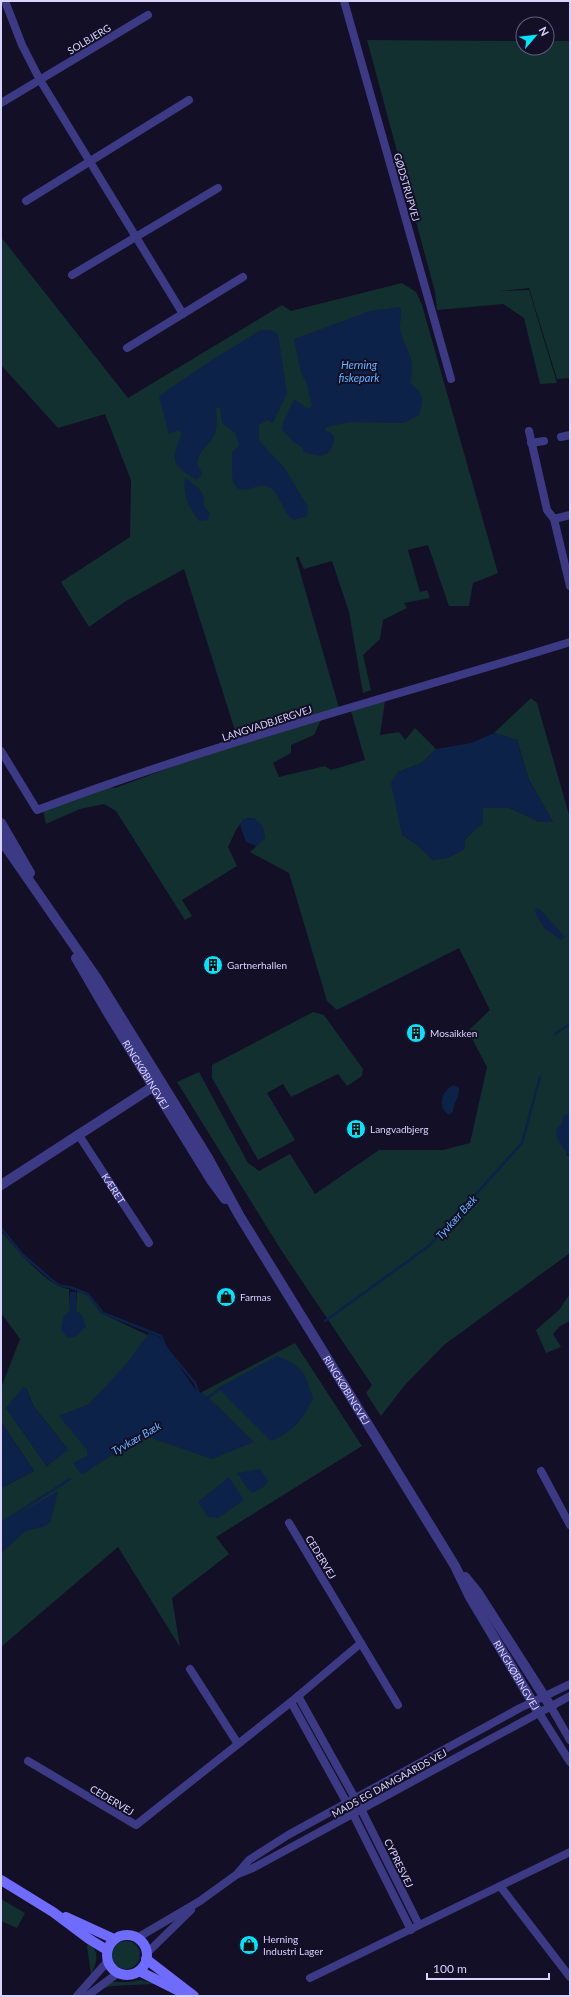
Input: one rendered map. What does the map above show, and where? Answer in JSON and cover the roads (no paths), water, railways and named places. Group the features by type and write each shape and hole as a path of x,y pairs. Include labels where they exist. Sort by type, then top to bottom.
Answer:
{"main road":[{"path":"1,1880 53,1912 89,1939 107,1950"},
{"path":"53,1912 114,1939"},
{"path":"139,1971 146,1956 144,1944 137,1938 130,1935 114,1939 107,1950 107,1962 112,1969 125,1975 139,1971 189,1996"},
{"path":"146,1956 194,1996"}],"street":[{"path":"5,1 22,45 40,80 183,314"},
{"name":"GØDSTRUPVEJ","path":"344,1 451,379"},
{"name":"SOLBJERG","path":"1,103 148,15"},
{"path":"26,201 189,100"},
{"path":"72,275 218,188"},
{"path":"127,348 243,277"},
{"path":"529,431 547,510 554,519 567,561 570,586"},
{"path":"561,437 570,435"},
{"path":"532,444 544,441"},
{"path":"554,519 570,516"},
{"name":"LANGVADBJERGVEJ","path":"1,751 37,810 109,783 221,747 570,642"},
{"name":"RINGKØBINGVEJ","path":"1,822 47,906"},
{"name":"RINGKØBINGVEJ","path":"1,840 104,990 211,1164 238,1214 456,1566 478,1593 551,1707 570,1740"},
{"name":"RINGKØBINGVEJ","path":"62,930 84,972 211,1180 238,1214"},
{"path":"1,1185 154,1086"},
{"name":"KÆRET","path":"78,1134 149,1243"},
{"path":"541,1471 570,1524"},
{"name":"CEDERVEJ","path":"289,1523 398,1705"},
{"name":"RINGKØBINGVEJ","path":"456,1566 470,1597 532,1702 570,1762"},
{"name":"CEDERVEJ","path":"28,1761 136,1825 298,1696 361,1643"},
{"path":"190,1669 238,1744"},
{"name":"MADS EG DAMGAARDS VEJ","path":"137,1938 200,1901 236,1875 249,1860 288,1835 532,1702 570,1684"},
{"path":"298,1696 361,1809"},
{"name":"MADS EG DAMGAARDS VEJ","path":"236,1875 253,1868 570,1696"},
{"path":"290,1702 353,1814"},
{"name":"CYPRESVEJ","path":"361,1809 419,1926"},
{"name":"CYPRESVEJ","path":"353,1814 411,1930"},
{"path":"310,1978 570,1852"},
{"path":"500,1886 570,1977"},
{"name":"MADS EG DAMGAARDS VEJ","path":"146,1956 200,1901"},
{"path":"77,1996 107,1962"},
{"path":"87,1996 118,1973"}],"water":[{"name":"Herning fiskepark","path":"400,307 400,329 410,354 412,366 410,383 418,390 422,397 419,415 402,423 350,422 326,427 325,431 330,432 334,436 332,448 329,452 326,454 316,455 304,452 302,447 293,442 282,429 283,423 294,399 308,409 312,406 306,382 301,373 294,339 370,311"},
{"path":"261,330 271,330 278,334 287,393 273,423 267,420 259,425 259,441 284,467 308,507 307,516 294,520 287,514 273,490 268,487 263,486 242,490 237,488 234,484 232,453 239,445 235,433 222,423 220,407 216,408 217,424 214,436 198,458 197,463 202,473 197,480 182,470 175,461 175,456 182,433 178,430 169,434 159,396 209,362"},
{"path":"185,477 202,492 204,506 210,513 208,520 199,521 189,505 185,490"},
{"path":"494,733 517,740 529,780 553,822 540,822 510,808 483,808 483,823 465,839 464,850 448,858 433,860 416,844 402,835 391,783 398,772 422,763 436,749 471,743"},
{"path":"254,818 263,826 265,838 257,846 246,842 240,825 244,819"},
{"path":"536,908 540,909 565,937 561,940 544,928 535,912"},
{"path":"454,1085 459,1088 458,1097 453,1112 449,1115 443,1108 442,1099 446,1091"},
{"path":"570,1113 570,1157 558,1141 556,1130 562,1123 563,1116"},
{"path":"70,1292 76,1292 76,1311 82,1316 86,1326 77,1336 68,1338 61,1330 63,1317 70,1311"},
{"path":"149,1333 159,1337 195,1389 209,1398 254,1442 212,1459 148,1437 138,1438 83,1474 80,1473 73,1463 87,1456 87,1450 59,1416 89,1404 127,1363"},
{"path":"277,1356 292,1363 301,1371 308,1382 313,1398 297,1424 286,1433 271,1441 218,1388"},
{"path":"23,1387 26,1388 34,1407 68,1450 47,1466 6,1408"},
{"path":"1,1422 34,1471 1,1488"},
{"path":"260,1469 268,1481 265,1486 252,1493 237,1473"},
{"path":"229,1477 244,1500 218,1518 208,1517 198,1502"},
{"path":"58,1491 51,1520 46,1526 26,1531 1,1553 1,1524"}],"waterway":[{"name":"Tyvkær Bæk","path":"555,1034 570,1024"},
{"name":"Tyvkær Bæk","path":"325,1321 430,1245 522,1143 540,1077"},
{"path":"1,1228 22,1254 53,1281 61,1286 70,1287 88,1294 103,1313 161,1336 166,1348 195,1383 199,1394"},
{"name":"Tyvkær Bæk","path":"206,1399 221,1388"},
{"name":"Tyvkær Bæk","path":"1,1523 70,1479"}],"place":[{"name":"Gartnerhallen","path":"213,965"},
{"name":"Mosaikken","path":"416,1033"},
{"name":"Langvadbjerg","path":"356,1129"},
{"name":"Farmas","path":"226,1297"},
{"name":"Herning Industri Lager","path":"249,1945"}]}
